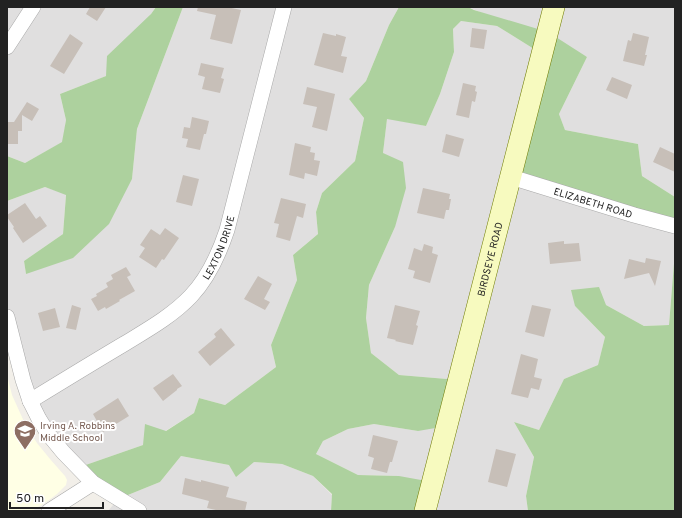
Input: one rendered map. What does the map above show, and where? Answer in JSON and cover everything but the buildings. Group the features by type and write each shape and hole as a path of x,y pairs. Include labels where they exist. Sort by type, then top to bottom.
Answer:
{"main road":[{"name":"BIRDSEYE ROAD","path":"425,511 554,7"}],"street":[{"path":"7,47 33,7"},
{"name":"LEXTON DRIVE","path":"30,401 159,322 191,296 213,266 227,230 284,7"},
{"name":"ELIZABETH ROAD","path":"511,177 627,213 675,226"},
{"path":"7,317 23,380 30,401 39,420 49,435 62,452 93,483 139,511"},
{"path":"49,511 93,483"}],"shaded area":[{"path":"7,7 156,7 106,76 60,94 66,120 63,142 25,163 7,156"},
{"path":"183,7 399,7 389,25 366,81 349,99 364,118 355,161 322,193 316,212 318,234 293,255 297,280 271,345 276,367 225,405 199,398 194,413 143,445 77,468 49,435 7,317 7,201 45,187 66,194 63,234 24,261 26,274 132,179 137,129"},
{"path":"468,7 675,7 675,197 642,176 638,144 565,130 559,114 587,57"},
{"path":"461,21 497,26 542,54 511,177 675,226 675,251 669,325 644,326 606,305 575,306 605,337 598,365 564,379 539,430 514,422 534,457 526,496 528,511 425,511 399,476 358,475 316,454 323,441 348,429 374,424 418,431 459,380 399,375 371,353 366,318 369,285 395,227 383,153 387,118 426,126 440,94 454,52 453,29"},
{"name":"Irving A. Robbins Middle School","path":"7,375 12,395 26,426 37,443 67,480 66,485 57,494 32,511 7,511"},
{"path":"181,456 229,465 254,462 282,464 313,476 332,495 331,511 108,511 118,499 160,482"}],"green space":[{"path":"156,7 183,7 137,129 132,179 109,224 73,258 26,274 24,261 63,234 66,195 45,187 7,201 7,156 25,163 62,142 66,120 60,94 106,76 107,56 151,14"},
{"path":"399,7 468,7 548,32 587,57 559,114 565,130 638,144 642,176 675,197 675,226 511,177 542,54 497,26 461,21 453,29 454,52 440,94 426,126 387,119 383,153 403,162 406,188 395,227 369,285 366,318 371,353 399,375 459,380 447,426 418,431 374,424 348,429 323,441 316,454 358,475 399,476 432,482 425,511 331,511 332,494 313,476 282,464 254,462 236,477 229,465 181,456 160,482 118,499 77,468 143,445 145,424 166,431 194,413 199,398 225,405 276,367 271,345 297,280 293,255 318,234 316,212 322,193 355,161 364,118 349,99 366,81 389,25"},
{"path":"675,251 675,511 528,511 526,496 534,457 514,422 539,430 564,379 598,365 605,337 575,306 571,290 599,287 606,305 644,326 669,325"}],"place":[{"name":"Irving A. Robbins Middle School","path":"25,450"}]}
